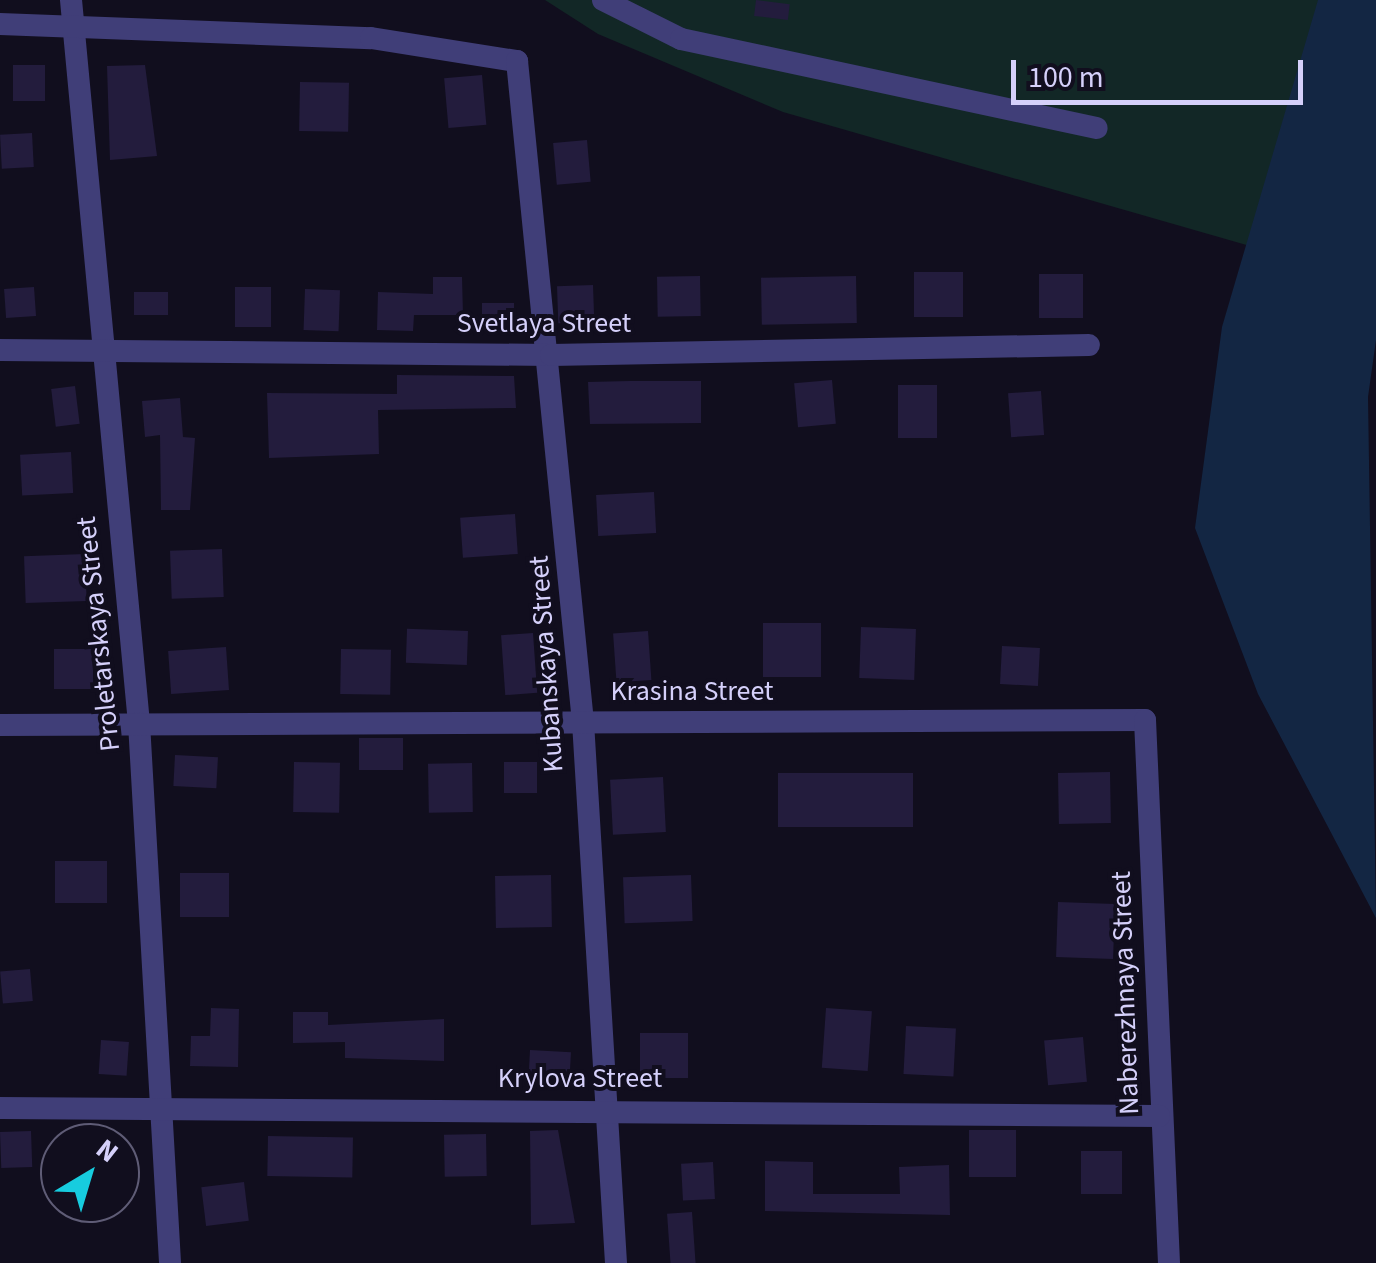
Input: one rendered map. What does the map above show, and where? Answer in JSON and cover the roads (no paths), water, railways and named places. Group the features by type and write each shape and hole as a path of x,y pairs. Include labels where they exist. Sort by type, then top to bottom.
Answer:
{"street":[{"name":"Proletarskaya Street","path":"70,0 98,351 139,723 156,1111 170,1263"},
{"path":"603,0 681,38 1097,128"},
{"path":"0,24 73,27"},
{"name":"Kubanskaya Street","path":"73,27 371,38 517,61 551,354 582,722 602,1107 616,1263"},
{"name":"Svetlaya Street","path":"0,350 551,354 1088,345"},
{"name":"Krasina Street","path":"0,724 1145,720"},
{"name":"Naberezhnaya Street","path":"1145,720 1159,1116 1169,1263"},
{"name":"Krylova Street","path":"0,1108 156,1111 602,1107 1159,1116"}],"water":[{"path":"1318,0 1376,0 1376,340 1368,397 1376,918 1258,694 1195,528 1222,327"}]}
